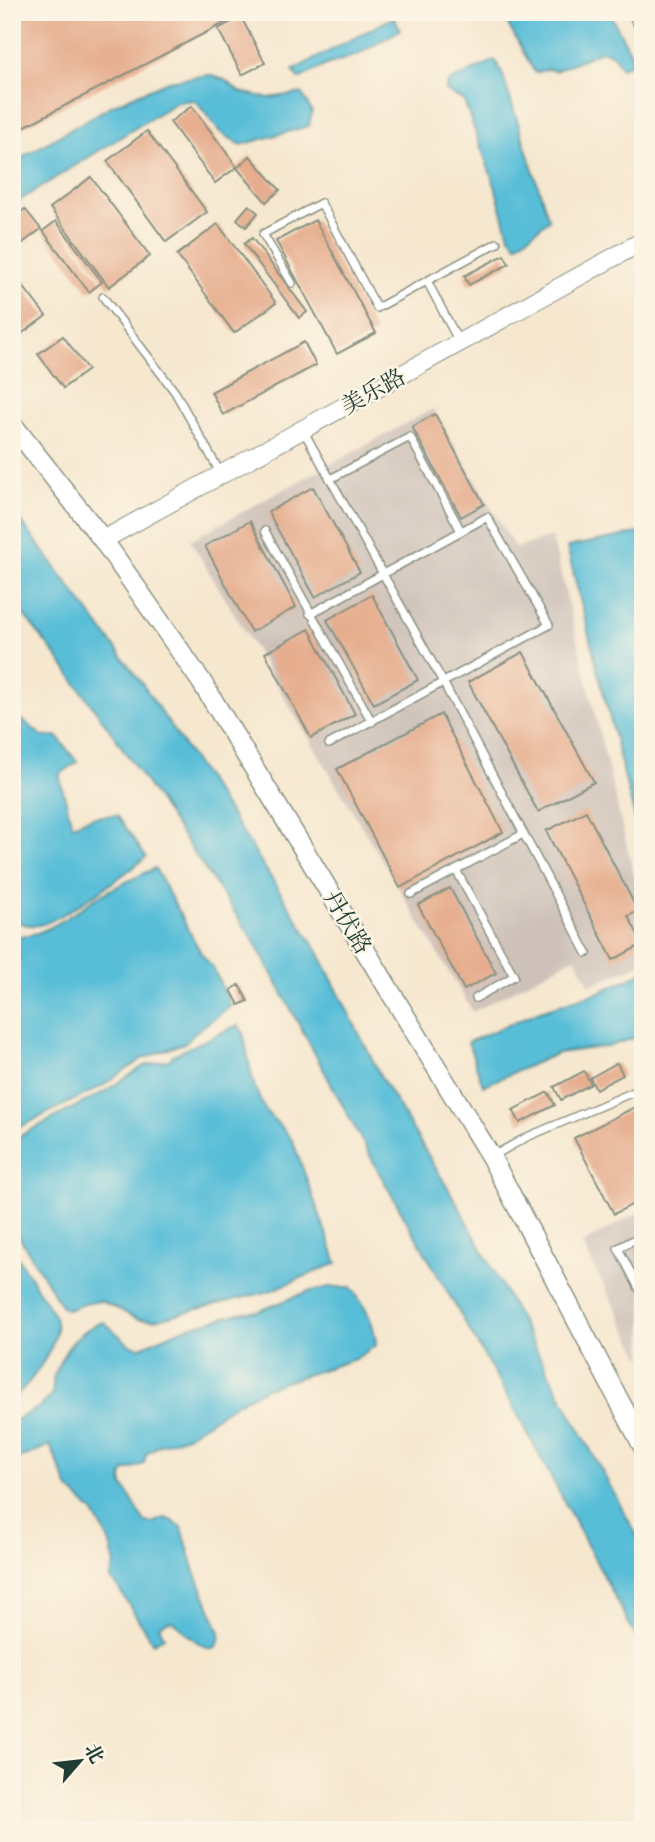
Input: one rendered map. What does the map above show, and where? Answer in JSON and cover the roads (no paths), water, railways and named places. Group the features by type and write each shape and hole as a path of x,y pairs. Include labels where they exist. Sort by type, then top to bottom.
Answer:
{"main road":[{"name":"丹伏路","path":"12,424 103,540 201,681 491,1157 643,1446"}],"street":[{"name":"美乐路","path":"103,540 643,242"}],"lane":[{"path":"631,12 643,34"},
{"path":"292,283 263,234 321,203 377,308 497,243"},
{"path":"427,281 460,343"},
{"path":"103,297 174,392 221,475"},
{"path":"302,430 443,682 587,953"},
{"path":"330,479 410,437 461,531"},
{"path":"310,614 486,517 549,625 329,744"},
{"path":"265,531 372,722"},
{"path":"411,894 523,834"},
{"path":"456,870 514,976 476,998"},
{"path":"491,1157 527,1137 643,1088"},
{"path":"643,1235 618,1248 643,1296"}],"water":[{"path":"511,12 609,12 635,61 621,68 614,56 601,51 555,71 548,69 535,73 508,24"},
{"path":"394,17 400,30 357,55 326,65 299,79 293,70"},
{"path":"495,60 502,73 549,220 517,245 509,235 495,186 464,101 446,91 447,83"},
{"path":"209,75 225,80 240,92 268,98 302,93 312,112 309,126 241,145 220,132 195,100 177,102 12,205 12,163 113,105 168,81"},
{"path":"12,509 141,682 244,835 318,952 381,1077 458,1205 643,1547 643,1650 517,1413 381,1176 254,941 119,743 12,600"},
{"path":"643,532 643,851 567,547"},
{"path":"22,720 44,737 57,736 77,762 59,775 72,825 93,817 117,815 146,857 77,906 39,925 12,919 12,725"},
{"path":"155,868 201,953 213,968 231,1006 195,1032 187,1042 142,1059 102,1086 12,1131 12,936 45,930 103,894"},
{"path":"643,972 643,1035 610,1046 558,1053 483,1086 468,1042 540,1011 600,992"},
{"path":"238,1025 243,1032 258,1095 268,1113 293,1142 337,1263 270,1291 154,1320 138,1319 101,1301 68,1310 62,1307 12,1225 12,1140 102,1093 144,1066 171,1059 173,1055"},
{"path":"12,1248 55,1317 56,1327 50,1350 43,1362 12,1399"},
{"path":"330,1287 351,1287 368,1314 376,1345 355,1359 266,1388 237,1403 187,1436 160,1445 146,1454 144,1464 125,1471 122,1476 123,1485 145,1522 152,1523 164,1518 172,1520 182,1528 195,1572 220,1632 218,1643 214,1648 208,1648 173,1621 166,1622 159,1626 164,1637 153,1643 110,1579 115,1564 109,1541 94,1513 69,1489 50,1445 12,1462 12,1422 35,1410 49,1398 53,1391 54,1376 67,1350 79,1336 95,1325 104,1322 130,1345 141,1347 182,1329 240,1313 259,1311 307,1292"}]}
